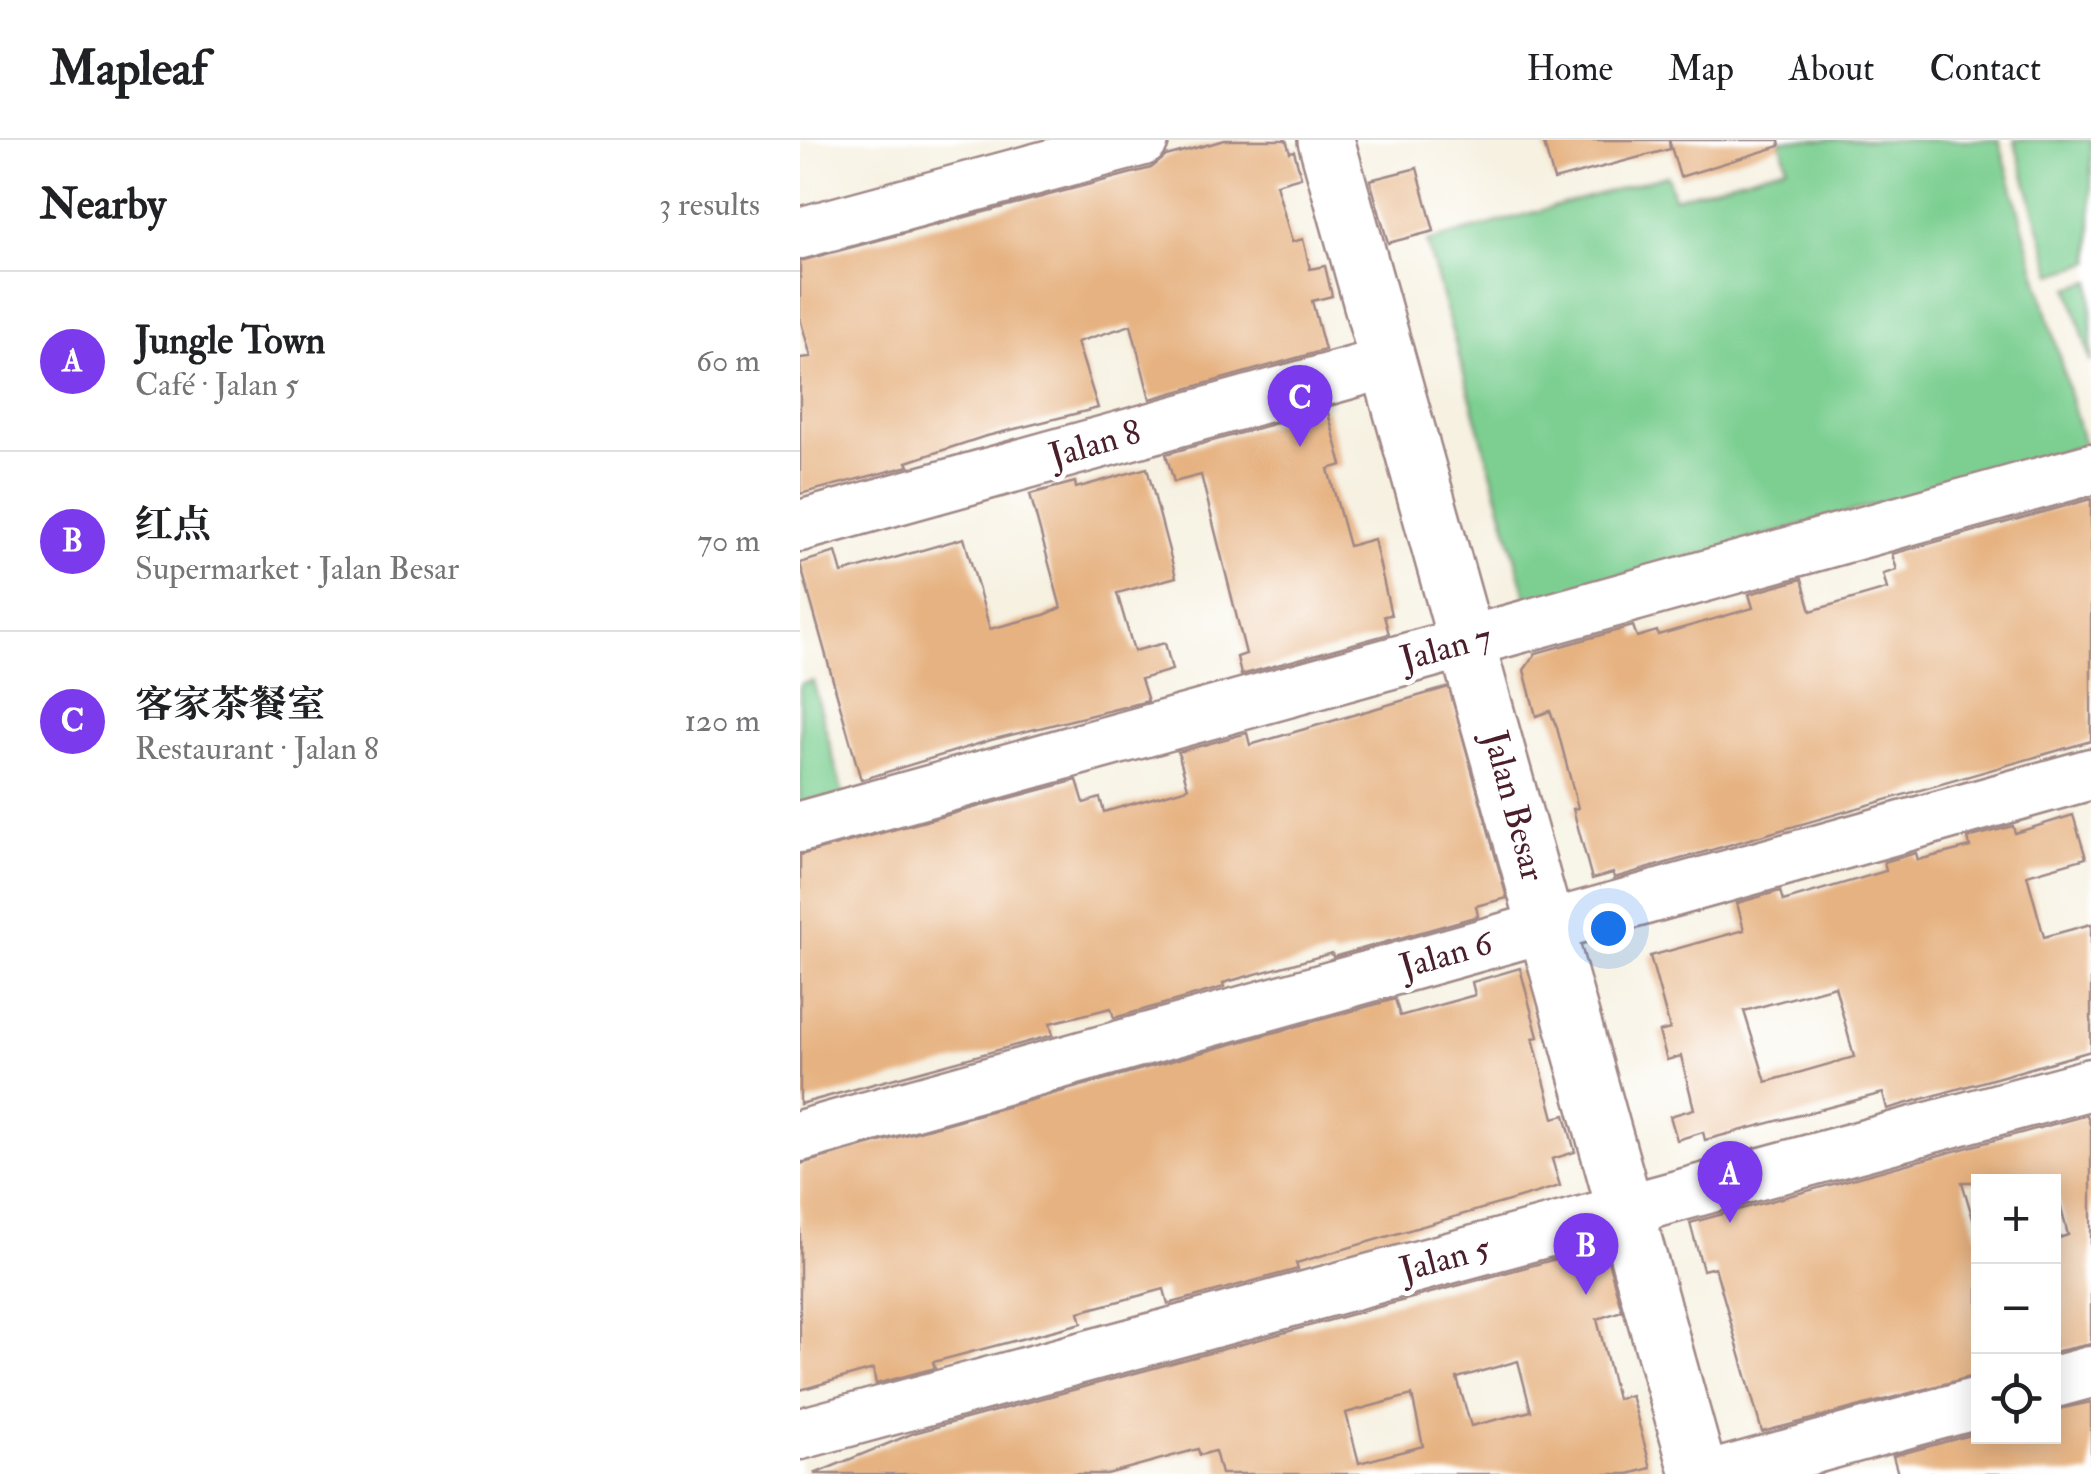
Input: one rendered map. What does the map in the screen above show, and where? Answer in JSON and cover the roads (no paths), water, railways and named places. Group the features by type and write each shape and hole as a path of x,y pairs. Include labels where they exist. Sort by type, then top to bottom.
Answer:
{"main road":[{"name":"Jalan Besar","path":"1326,140 1471,641 1546,927 1699,1474"}],"street":[{"path":"800,233 1144,140"},
{"name":"Jalan 8","path":"800,526 1390,362"},
{"name":"Jalan 7","path":"800,827 2091,469"},
{"name":"Jalan 6","path":"800,1136 2091,774"},
{"name":"Jalan 5","path":"800,1434 2091,1084"},
{"path":"2061,1380 2091,1372"},
{"path":"1719,1474 1971,1404"}],"place":[{"name":"客家茶餐室","path":"1300,447"},
{"name":"Jungle Town","path":"1730,1223"},
{"name":"红点","path":"1586,1295"}]}
